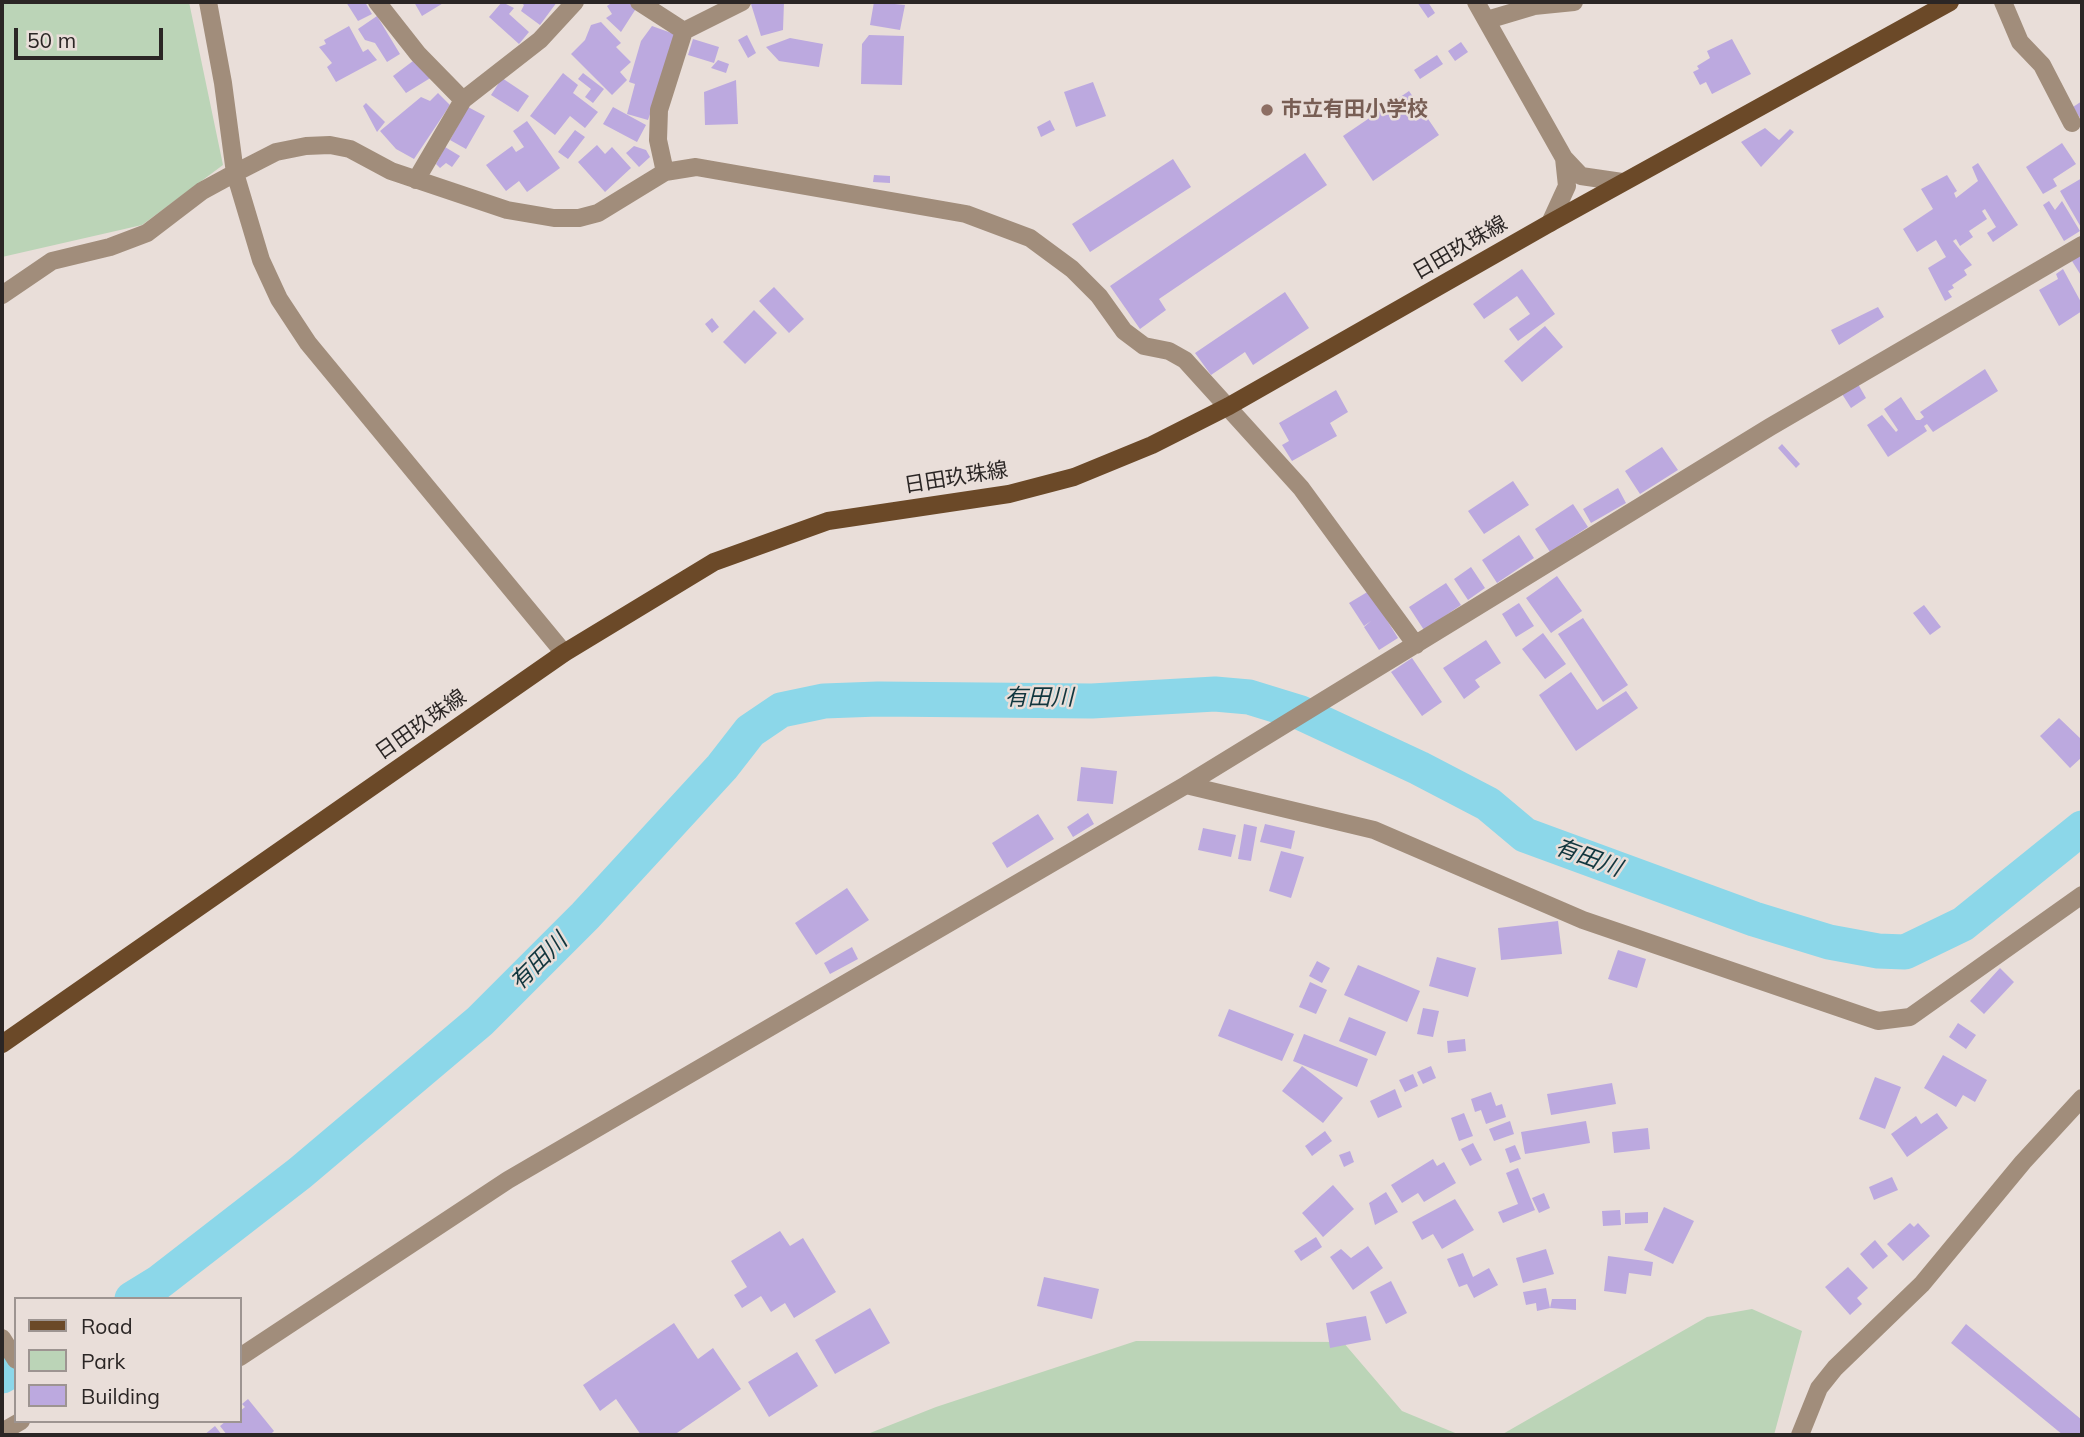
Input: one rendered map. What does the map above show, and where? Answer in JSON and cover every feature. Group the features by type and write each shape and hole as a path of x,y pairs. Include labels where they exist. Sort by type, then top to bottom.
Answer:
{"main road":[{"name":"日田玖珠線","path":"2,1044 564,653 714,562 766,541 828,521 1009,494 1074,477 1152,445 1229,406 1622,182 1950,2"}],"street":[{"path":"208,2 223,83 234,173 261,260 279,299 308,344 564,653"},
{"path":"377,2 418,54 463,100"},
{"path":"416,180 463,100 540,40 575,2"},
{"path":"639,2 684,31"},
{"path":"665,172 658,140 659,110 684,31 742,2"},
{"path":"1476,2 1564,158 1581,176 1622,182"},
{"path":"1487,20 1534,6 1574,2"},
{"path":"2003,2 2021,42 2042,65 2072,123"},
{"path":"2,295 52,261 110,247 147,233 202,191 234,173 276,152 306,146 330,145 350,149 391,171 416,180 508,210 554,218 579,218 598,213 665,172 706,167 966,215 1030,238 1072,269 1099,296 1124,331 1144,346 1169,351 1185,360 1301,488 1416,645"},
{"path":"1550,223 1567,186 1564,158"},
{"path":"242,1356 508,1180 1193,780 1770,428 2082,245"},
{"path":"1193,780 1374,830 1583,920 1878,1021 1910,1017 2082,895"},
{"path":"1800,1435 1819,1388 1922,1284 2023,1162 2082,1098"},
{"path":"2,1338 14,1357"},
{"path":"2,1432 18,1423"}],"green space":[{"path":"2,2 189,2 223,165 142,225 2,257"},
{"path":"1752,1309 1802,1331 1774,1435 1501,1435 1707,1317"},
{"path":"1136,1341 1343,1342 1402,1411 1460,1435 865,1435 936,1407"}],"building":[{"path":"346,2 365,2 372,14 358,21"},
{"path":"414,2 445,2 422,16"},
{"path":"502,2 514,8 509,14 529,32 519,44 489,17"},
{"path":"520,2 557,2 540,25 521,11 524,5"},
{"path":"613,2 629,2 637,7 621,32 606,18 612,14 607,6"},
{"path":"784,2 783,30 761,36 751,4"},
{"path":"874,2 905,5 900,30 870,25"},
{"path":"1417,2 1428,2 1435,13 1428,18"},
{"path":"377,16 400,54 387,62 375,43 365,40 358,29"},
{"path":"601,22 621,43 616,47 631,62 620,72 627,80 612,95 571,54 585,40 591,25"},
{"path":"349,26 363,52 368,49 377,60 336,82 327,67 332,63 319,47 326,44 324,40"},
{"path":"652,26 677,35 648,120 627,114 635,84 629,82 641,41"},
{"path":"747,35 756,53 748,58 738,40"},
{"path":"869,35 904,36 902,85 861,84 862,44"},
{"path":"790,38 823,44 819,67 779,61 766,47"},
{"path":"693,39 719,47 714,63 688,55"},
{"path":"1732,39 1751,74 1712,94 1706,82 1700,85 1693,72 1710,58 1707,51"},
{"path":"1461,42 1468,52 1455,61 1448,51"},
{"path":"1437,55 1443,64 1420,79 1414,70"},
{"path":"417,58 432,77 406,93 393,76"},
{"path":"718,60 729,64 726,73 711,68"},
{"path":"563,73 578,85 573,93 598,112 585,128 570,116 555,135 530,116"},
{"path":"583,73 604,89 593,103 585,97 591,89 578,79"},
{"path":"502,78 529,96 518,112 491,95"},
{"path":"736,80 738,124 705,125 704,92"},
{"path":"1093,82 1106,116 1076,127 1064,92"},
{"path":"1409,91 1439,135 1373,181 1343,136"},
{"path":"438,93 450,105 414,159 396,149 380,131 421,97 430,101"},
{"path":"2082,101 2082,121 2073,107"},
{"path":"366,103 385,122 377,132 363,106"},
{"path":"468,107 485,116 466,149 450,140"},
{"path":"613,107 646,125 637,142 603,124"},
{"path":"1050,120 1055,130 1041,137 1037,127"},
{"path":"527,121 560,168 527,192 519,181 506,191 486,165 512,146 516,152 524,147 513,131"},
{"path":"1765,128 1779,140 1790,129 1794,132 1761,167 1741,142"},
{"path":"575,130 585,137 568,159 558,152"},
{"path":"2062,143 2076,164 2053,179 2057,186 2043,194 2026,167"},
{"path":"597,145 605,154 612,147 631,168 605,192 578,162"},
{"path":"634,146 646,150 650,157 639,167 626,153"},
{"path":"445,147 460,156 452,167 446,163 440,168 436,164"},
{"path":"1305,153 1327,185 1159,299 1166,310 1140,329 1110,286"},
{"path":"1173,159 1191,187 1090,252 1072,224"},
{"path":"1978,163 2018,225 1993,242 1987,233 1996,227 1985,209 1982,211 1987,219 1969,231 1973,237 1960,246 1956,239 1953,241 1972,265 1964,270 1967,275 1952,285 1954,288 1948,291 1952,297 1945,301 1928,268 1946,257 1936,240 1917,252 1903,229 1933,209 1921,189 1947,175 1957,191 1954,193 1956,198 1978,181 1972,167"},
{"path":"874,175 890,176 890,183 873,182"},
{"path":"2082,178 2082,229 2060,191"},
{"path":"2049,201 2055,210 2062,201 2080,231 2064,241 2043,205"},
{"path":"2082,254 2082,277 2072,261"},
{"path":"1522,269 1555,314 1518,341 1509,329 1530,314 1517,296 1484,319 1473,304"},
{"path":"2063,269 2082,304 2082,311 2059,326 2039,290 2058,279 2056,274"},
{"path":"774,287 804,319 789,333 759,301"},
{"path":"1285,292 1309,328 1253,365 1245,352 1211,375 1195,353"},
{"path":"1878,307 1884,317 1839,345 1831,330"},
{"path":"754,310 777,333 745,364 723,342"},
{"path":"712,318 719,327 712,333 705,324"},
{"path":"1545,326 1563,347 1522,382 1504,361"},
{"path":"1985,369 1998,391 1933,432 1927,424 1924,426 1927,431 1888,457 1867,425 1882,415 1896,432 1898,430 1884,409 1901,397 1916,420 1920,420 1924,417 1920,412"},
{"path":"1858,384 1866,398 1851,408 1842,394"},
{"path":"1336,390 1348,412 1330,423 1337,436 1292,461 1282,445 1289,441 1279,423"},
{"path":"1782,444 1800,464 1796,468 1778,448"},
{"path":"1662,447 1678,470 1640,494 1625,471"},
{"path":"1513,481 1529,505 1484,534 1468,511"},
{"path":"1618,488 1626,503 1591,523 1583,509"},
{"path":"1573,504 1588,527 1550,552 1535,529"},
{"path":"1519,535 1534,558 1497,583 1482,560"},
{"path":"1471,567 1485,588 1468,600 1454,579"},
{"path":"1557,576 1582,611 1551,633 1526,598"},
{"path":"1446,583 1461,605 1424,630 1409,607"},
{"path":"1369,591 1398,638 1379,650 1364,627 1371,621 1364,626 1349,603"},
{"path":"1519,603 1534,626 1516,637 1502,614"},
{"path":"1924,605 1941,627 1930,635 1913,613"},
{"path":"1583,618 1628,685 1603,702 1558,634"},
{"path":"1543,633 1566,664 1545,679 1522,649"},
{"path":"1486,640 1501,663 1475,680 1480,687 1464,699 1443,668"},
{"path":"1412,658 1442,702 1422,716 1391,672"},
{"path":"1571,672 1597,710 1626,691 1638,708 1576,751 1539,695"},
{"path":"2059,718 2082,740 2082,757 2070,768 2040,736"},
{"path":"1081,767 1117,771 1113,804 1077,801"},
{"path":"1088,813 1094,824 1073,837 1067,827"},
{"path":"1038,814 1054,839 1007,868 992,843"},
{"path":"1244,824 1257,827 1251,861 1238,859"},
{"path":"1265,824 1295,831 1291,849 1260,842"},
{"path":"1203,828 1236,835 1231,857 1198,850"},
{"path":"1281,851 1304,857 1291,898 1269,891"},
{"path":"847,888 869,920 816,955 795,923"},
{"path":"1558,921 1562,954 1501,960 1498,928"},
{"path":"852,947 858,959 830,974 824,963"},
{"path":"1618,950 1646,959 1637,988 1608,979"},
{"path":"1437,957 1476,968 1468,997 1429,986"},
{"path":"1317,961 1330,968 1322,983 1309,976"},
{"path":"1358,965 1420,991 1407,1022 1344,995"},
{"path":"2000,968 2014,982 1984,1014 1970,1001"},
{"path":"1310,982 1327,990 1316,1014 1299,1007"},
{"path":"1423,1008 1439,1011 1433,1037 1417,1034"},
{"path":"1229,1009 1294,1034 1282,1061 1218,1036"},
{"path":"1349,1017 1386,1032 1376,1056 1339,1041"},
{"path":"1958,1023 1976,1035 1966,1049 1949,1037"},
{"path":"1304,1034 1368,1059 1357,1087 1293,1061"},
{"path":"1465,1039 1466,1051 1448,1053 1447,1041"},
{"path":"1943,1055 1987,1080 1975,1102 1963,1095 1956,1107 1924,1088"},
{"path":"1302,1066 1343,1098 1323,1123 1282,1091"},
{"path":"1431,1066 1436,1078 1423,1084 1417,1072"},
{"path":"1413,1074 1418,1086 1405,1092 1399,1080"},
{"path":"1875,1077 1901,1087 1885,1129 1859,1119"},
{"path":"1612,1083 1616,1104 1551,1115 1547,1094"},
{"path":"1395,1089 1402,1107 1378,1118 1370,1101"},
{"path":"1491,1092 1496,1106 1502,1104 1506,1117 1486,1124 1481,1110 1475,1112 1471,1099"},
{"path":"1464,1113 1473,1136 1459,1141 1451,1118"},
{"path":"1937,1113 1948,1128 1907,1157 1891,1134 1916,1116 1921,1124"},
{"path":"1510,1121 1514,1134 1494,1141 1489,1129"},
{"path":"1586,1121 1590,1143 1525,1154 1521,1132"},
{"path":"1648,1128 1650,1149 1614,1153 1612,1132"},
{"path":"1325,1131 1332,1141 1312,1156 1305,1146"},
{"path":"1473,1143 1482,1160 1470,1166 1461,1149"},
{"path":"1515,1145 1521,1159 1510,1163 1505,1149"},
{"path":"1350,1151 1354,1162 1344,1167 1339,1155"},
{"path":"1433,1159 1437,1166 1444,1162 1456,1183 1424,1202 1418,1193 1402,1203 1391,1185"},
{"path":"1518,1168 1535,1210 1503,1223 1498,1212 1518,1204 1506,1173"},
{"path":"1892,1177 1898,1190 1874,1200 1869,1187"},
{"path":"1333,1185 1354,1209 1323,1237 1302,1213"},
{"path":"1386,1192 1398,1212 1375,1225 1369,1203"},
{"path":"1544,1193 1550,1208 1539,1213 1532,1198"},
{"path":"1455,1199 1474,1230 1442,1249 1433,1234 1422,1240 1412,1222"},
{"path":"1664,1207 1694,1221 1673,1264 1644,1250"},
{"path":"1620,1210 1621,1225 1603,1226 1602,1211"},
{"path":"1648,1212 1648,1223 1625,1224 1625,1213"},
{"path":"1910,1223 1914,1227 1918,1223 1930,1236 1903,1261 1887,1244"},
{"path":"780,1231 790,1246 803,1238 836,1292 794,1318 785,1303 771,1312 761,1296 742,1308 734,1295 747,1287 731,1261"},
{"path":"1316,1237 1322,1247 1301,1261 1294,1251"},
{"path":"1875,1240 1888,1256 1873,1269 1860,1254"},
{"path":"1368,1246 1383,1268 1353,1290 1330,1257 1341,1249 1351,1258"},
{"path":"1546,1249 1554,1274 1523,1283 1516,1258"},
{"path":"1463,1253 1473,1277 1489,1268 1498,1285 1474,1298 1467,1284 1459,1287 1447,1259"},
{"path":"1608,1256 1653,1262 1651,1276 1629,1273 1626,1294 1604,1291"},
{"path":"1848,1267 1868,1288 1857,1298 1862,1304 1850,1315 1825,1287"},
{"path":"1044,1277 1099,1289 1092,1319 1037,1306"},
{"path":"1391,1281 1407,1313 1386,1324 1370,1292"},
{"path":"1546,1288 1550,1308 1537,1311 1536,1303 1526,1305 1523,1292"},
{"path":"1552,1299 1576,1299 1576,1310 1550,1308"},
{"path":"870,1308 890,1343 835,1374 815,1340"},
{"path":"1366,1316 1371,1340 1330,1348 1326,1323"},
{"path":"674,1323 698,1359 713,1348 741,1389 674,1435 641,1435 616,1399 600,1411 583,1385"},
{"path":"1966,1324 2082,1420 2082,1435 2063,1435 1951,1343"},
{"path":"797,1352 818,1386 769,1417 748,1382"},
{"path":"248,1399 274,1431 270,1435 227,1435 220,1426 224,1423 242,1423 242,1409 245,1407 242,1404"},
{"path":"215,1426 222,1435 204,1435"}],"waterway":[{"name":"有田川","path":"135,1297 158,1283 300,1173 480,1021 585,916 722,767 750,731 781,710 824,701 878,699 1092,701 1215,694 1249,697 1301,713 1419,768 1488,804 1525,835 1754,919 1829,942 1878,951 1905,952 1963,924 2082,828"},
{"name":"有田川","path":"2,1376 14,1369"}],"place":[{"name":"市立有田小学校","path":"1267,110"}]}
